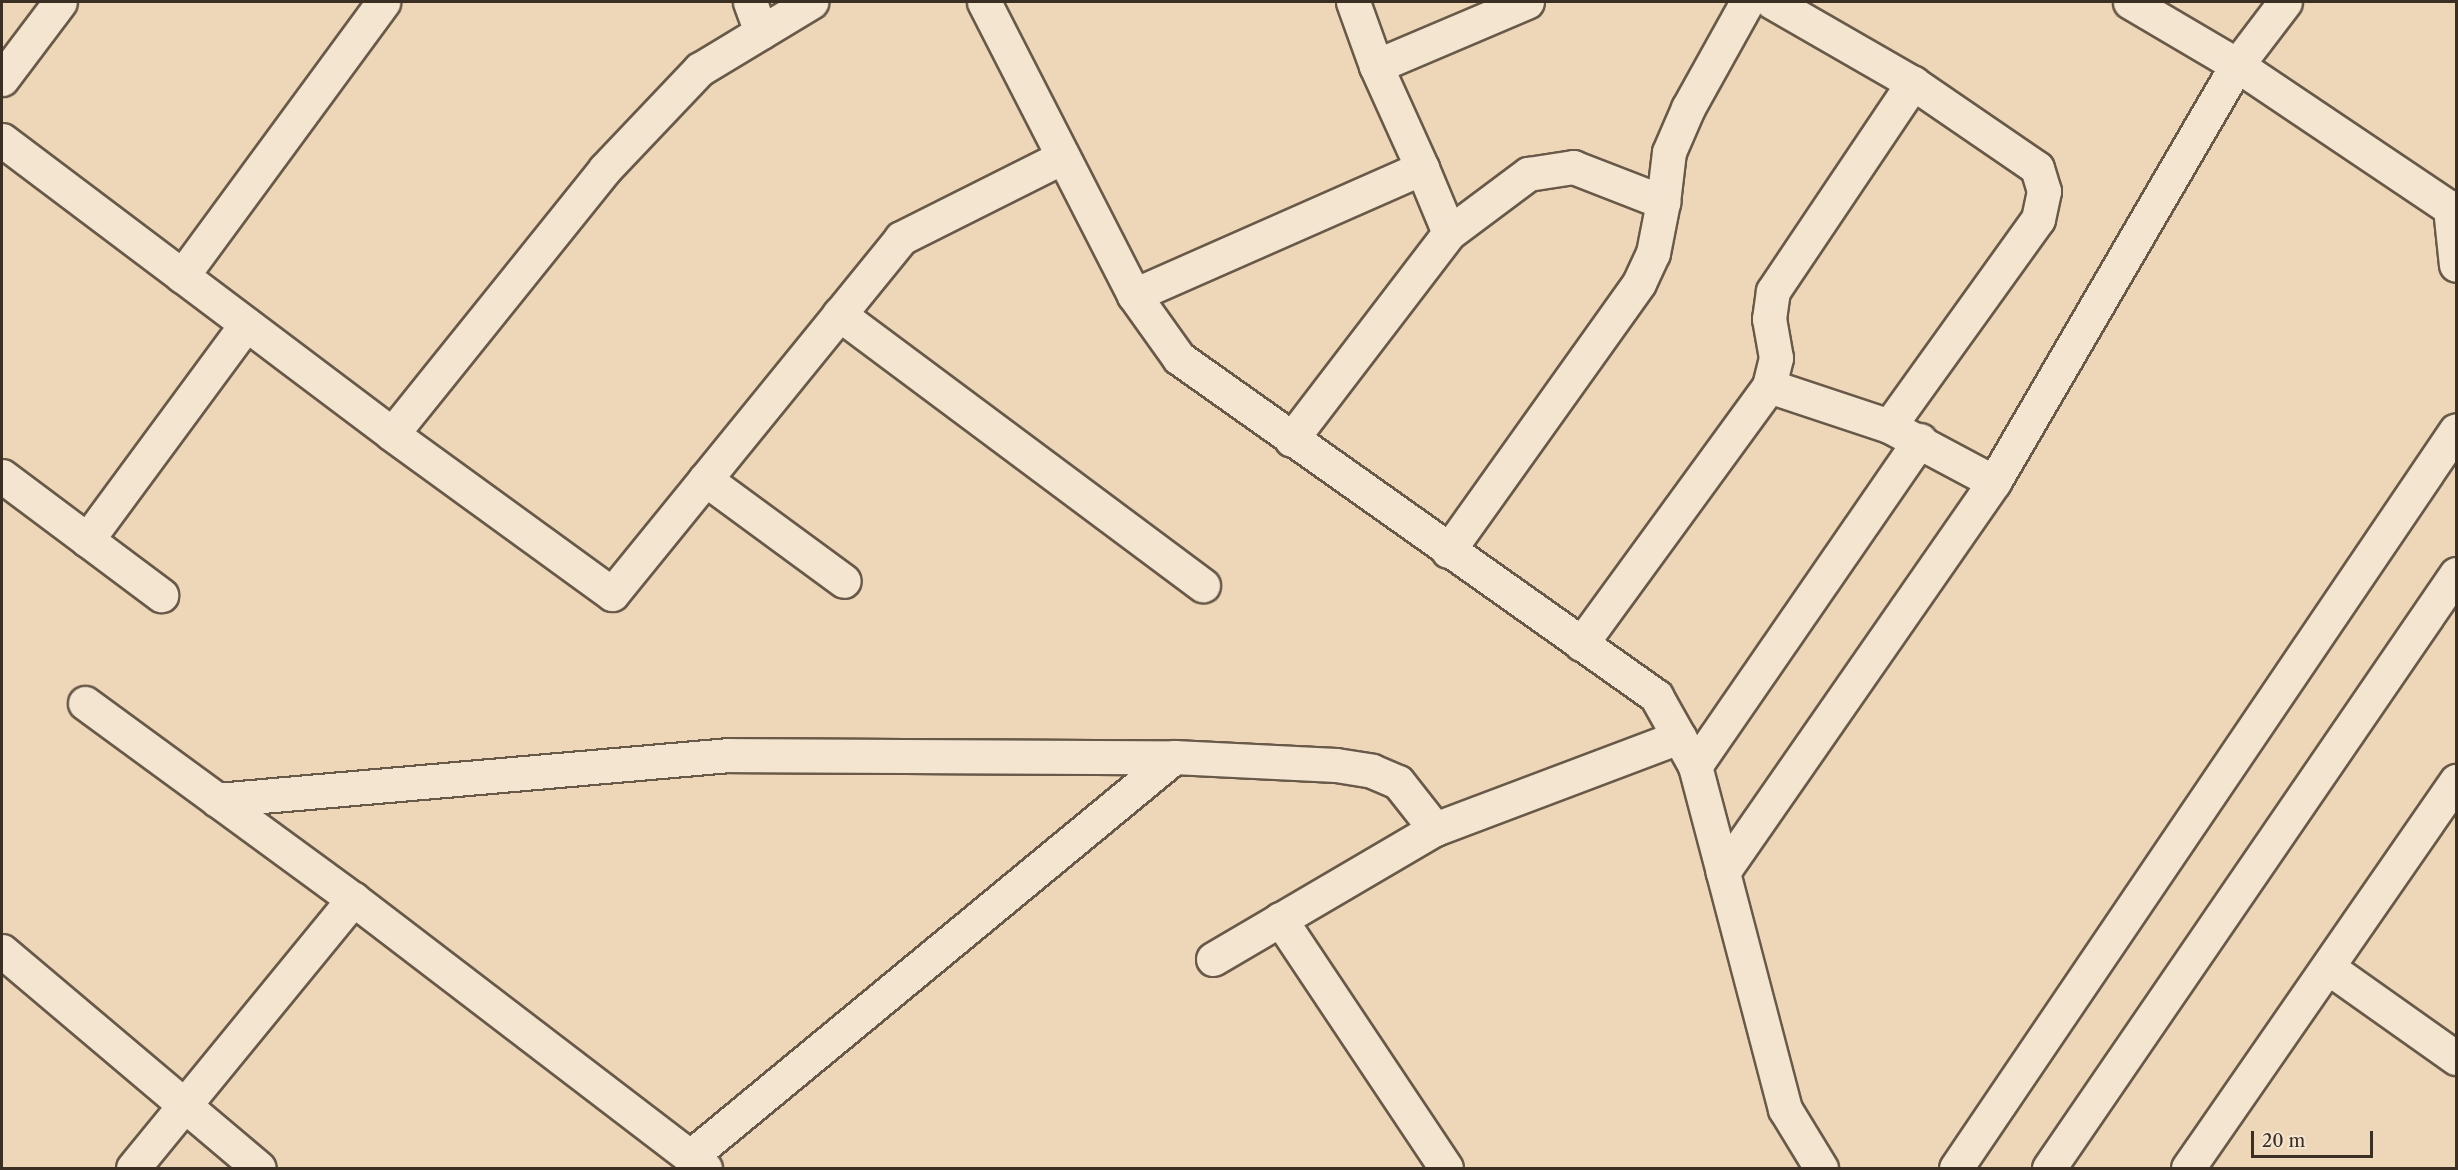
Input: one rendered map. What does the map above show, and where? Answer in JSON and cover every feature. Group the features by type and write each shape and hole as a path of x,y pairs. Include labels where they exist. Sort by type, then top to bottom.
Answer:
{"street":[{"path":"2,79 60,2"},
{"path":"182,276 383,2"},
{"path":"750,2 761,32"},
{"path":"392,434 605,169 700,69 811,2"},
{"path":"984,2 1134,295 1179,358 1291,440 1656,696 1695,766 1785,1109 1821,1168"},
{"path":"1353,2 1376,66 1449,233"},
{"path":"1376,66 1527,2"},
{"path":"1448,551 1639,283 1653,253 1663,202 1669,152 1688,108 1747,2"},
{"path":"1772,2 1913,83 2037,168 2044,191 2038,219 1889,426"},
{"path":"2130,2 2237,65 2454,209 2457,265"},
{"path":"1723,872 1994,482 2237,65 2285,2"},
{"path":"1581,644 1769,386 1776,358 1769,319 1773,291 1913,83"},
{"path":"2,140 392,434 612,594 901,238 1063,157"},
{"path":"1134,295 1422,168"},
{"path":"1291,440 1449,233 1528,174 1573,168 1663,202"},
{"path":"839,314 1203,585"},
{"path":"87,540 246,324"},
{"path":"1769,386 1889,426 1920,440 1994,482"},
{"path":"1956,1168 2456,430"},
{"path":"1695,766 1920,440"},
{"path":"2,476 162,595"},
{"path":"705,479 843,581"},
{"path":"2049,1168 2457,574"},
{"path":"85,703 353,899 698,1162 1174,758"},
{"path":"1213,959 1435,829 1679,737"},
{"path":"217,800 729,755 1174,758 1336,765 1372,771 1398,782 1435,829"},
{"path":"2188,1168 2457,781"},
{"path":"133,1168 353,899"},
{"path":"1280,919 1446,1168"},
{"path":"2,951 259,1168"},
{"path":"2329,968 2457,1058"}]}
